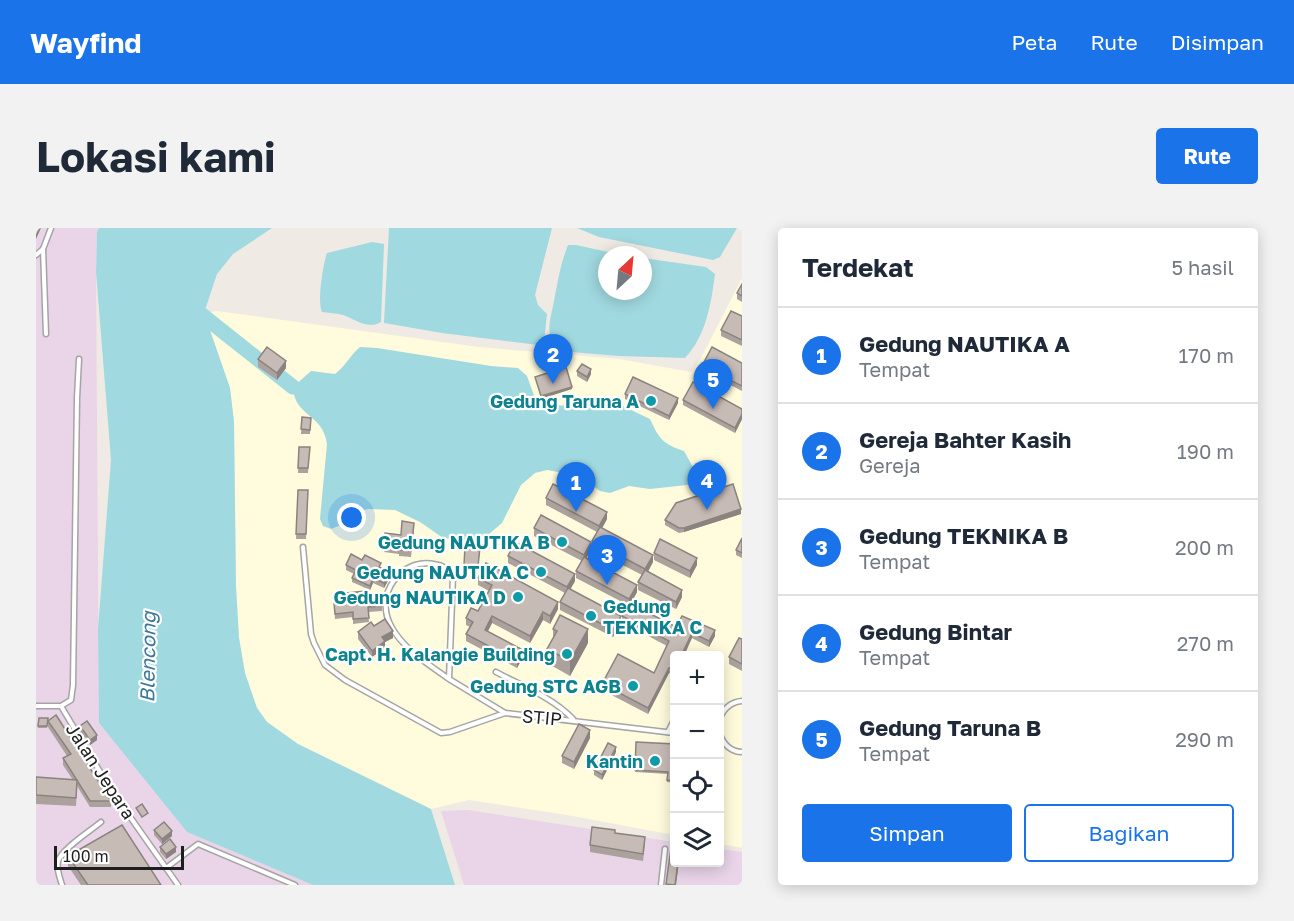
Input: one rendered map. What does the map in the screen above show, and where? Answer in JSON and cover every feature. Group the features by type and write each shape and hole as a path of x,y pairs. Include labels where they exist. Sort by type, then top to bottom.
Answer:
{"lane":[{"path":"46,334 43,249 51,228"},
{"path":"36,255 43,249"},
{"path":"61,706 71,700 73,685 79,358"},
{"path":"303,547 314,643 325,665 334,673 398,711 441,733 505,713"},
{"name":"STIP","path":"449,679 453,576 437,564 414,564 396,577 387,595 390,624 400,639 414,653 449,679 505,713 668,732"},
{"path":"496,672 551,701 573,720"},
{"path":"724,710 730,705 742,701"},
{"name":"Jalan Jepara","path":"36,706 61,706 109,787 178,885"},
{"path":"724,743 729,748 742,752"},
{"path":"62,885 58,861 63,854 101,822"},
{"path":"166,868 198,844 295,885"},
{"path":"661,885 665,849"}],"shaded area":[{"path":"36,228 99,228 96,272 99,723 187,832 313,885 36,885"},
{"path":"742,278 742,848 724,845 724,651 670,651 670,834 469,800 431,809 298,744 267,722 252,696 245,673 239,638 234,422 230,388 204,313 217,311 479,347 620,359 691,372 701,358"},
{"path":"468,810 670,841 670,867 724,867 724,850 742,852 742,885 464,885 441,811"}],"water":[{"name":"Blencong","path":"99,228 272,228 233,254 217,274 204,313 230,388 234,422 236,586 239,638 245,673 257,708 267,722 298,744 431,809 455,885 313,885 187,832 99,723 98,629 111,460 96,272"},
{"path":"389,228 552,228 535,295 538,305 547,314 544,342 538,345 384,323"},
{"path":"577,228 737,228 720,257 713,260 599,237"},
{"path":"372,242 384,244 381,322 371,325 343,315 322,312 320,292 327,253"},
{"path":"568,245 598,250 598,300 652,300 652,259 706,267 715,274 703,330 685,358 559,351 551,340 549,331 561,268"},
{"path":"360,347 518,368 527,376 536,401 549,405 574,406 610,400 650,419 662,440 684,451 698,476 687,485 650,489 629,486 610,493 600,491 586,481 564,473 547,470 535,473 521,485 502,523 489,534 465,541 443,538 420,522 395,510 368,509 352,513 341,525 331,529 323,526 320,519 327,444 320,426 298,404 293,387 311,371 335,374"}],"building":[{"path":"742,284 742,296 737,293"},
{"path":"731,311 742,316 742,340 721,330"},
{"path":"267,347 286,361 277,373 258,359"},
{"path":"712,347 742,363 742,386 702,366"},
{"path":"582,364 591,369 587,377 577,371"},
{"path":"566,367 572,387 541,396 535,377"},
{"name":"Gedung Taruna A","path":"633,377 678,398 669,416 625,394"},
{"path":"693,382 742,409 735,428 683,400"},
{"path":"302,417 311,418 310,430 301,429"},
{"path":"299,447 310,447 308,468 298,468"},
{"path":"553,484 607,512 599,526 546,498"},
{"path":"733,484 741,509 684,528 679,528 665,520 676,503"},
{"path":"298,490 308,490 306,534 296,534"},
{"path":"541,515 591,542 584,555 534,528"},
{"path":"402,521 414,523 411,551 384,546 385,533 401,535"},
{"path":"600,527 653,555 645,569 592,541"},
{"path":"742,538 742,553 736,550"},
{"path":"660,539 697,558 690,571 654,553"},
{"path":"515,542 575,574 567,587 508,556"},
{"path":"465,546 480,547 478,566 464,565"},
{"path":"351,554 362,560 365,555 381,563 379,567 390,572 384,583 373,578 370,586 352,578 356,570 346,565"},
{"path":"584,557 637,585 629,599 576,571"},
{"path":"486,563 558,602 550,616 543,612 530,636 492,616 485,630 523,650 517,661 466,634 473,622 466,618 471,608 478,611 492,585 478,578"},
{"path":"645,570 682,590 676,602 638,582"},
{"path":"568,588 621,616 613,630 560,602"},
{"path":"367,591 364,597 382,595 382,606 368,607 369,618 353,619 353,612 335,614 334,603 347,601 347,593"},
{"path":"629,603 676,627 682,616 715,630 709,641 692,633 683,651 670,651 670,668 648,708 602,684 618,654 654,673 669,641 622,616"},
{"path":"560,615 588,629 570,661 547,649 557,631 553,629"},
{"path":"385,619 393,631 382,637 385,641 372,651 358,632 371,622 374,626"},
{"path":"739,638 742,639 742,664 729,657"},
{"path":"56,715 111,801 90,801 63,758 71,754 48,721"},
{"path":"39,718 48,718 47,726 38,726"},
{"path":"87,721 97,735 90,740 80,726"},
{"path":"579,724 590,730 574,762 562,756"},
{"name":"Kantin","path":"636,742 670,744 670,780 667,780 668,772 635,770"},
{"path":"608,743 616,747 602,775 594,770"},
{"path":"36,777 77,780 76,798 36,795"},
{"path":"142,804 148,813 142,817 136,808"},
{"path":"164,822 172,831 162,839 154,830"},
{"path":"122,825 161,885 88,885 68,856"},
{"path":"592,827 645,837 643,854 590,845"},
{"path":"170,839 176,847 166,854 160,847"},
{"path":"670,855 670,867 677,867 675,885 666,884"}],"waterway":[{"path":"192,307 293,387"}],"place":[{"name":"Gereja Bahter Kasih","path":"553,384"},
{"name":"Gedung Taruna A","path":"651,401"},
{"name":"Gedung Taruna B","path":"713,409"},
{"name":"Gedung Bintar","path":"707,510"},
{"name":"Gedung NAUTIKA A","path":"576,512"},
{"name":"Gedung NAUTIKA B","path":"562,542"},
{"name":"Gedung NAUTIKA C","path":"541,572"},
{"name":"Gedung TEKNIKA B","path":"607,585"},
{"name":"Gedung NAUTIKA D","path":"518,597"},
{"name":"Gedung TEKNIKA C","path":"591,616"},
{"name":"Capt. H. Kalangie Building","path":"567,654"},
{"name":"Gedung STC AGB","path":"633,686"},
{"name":"Kantin","path":"655,761"}]}
